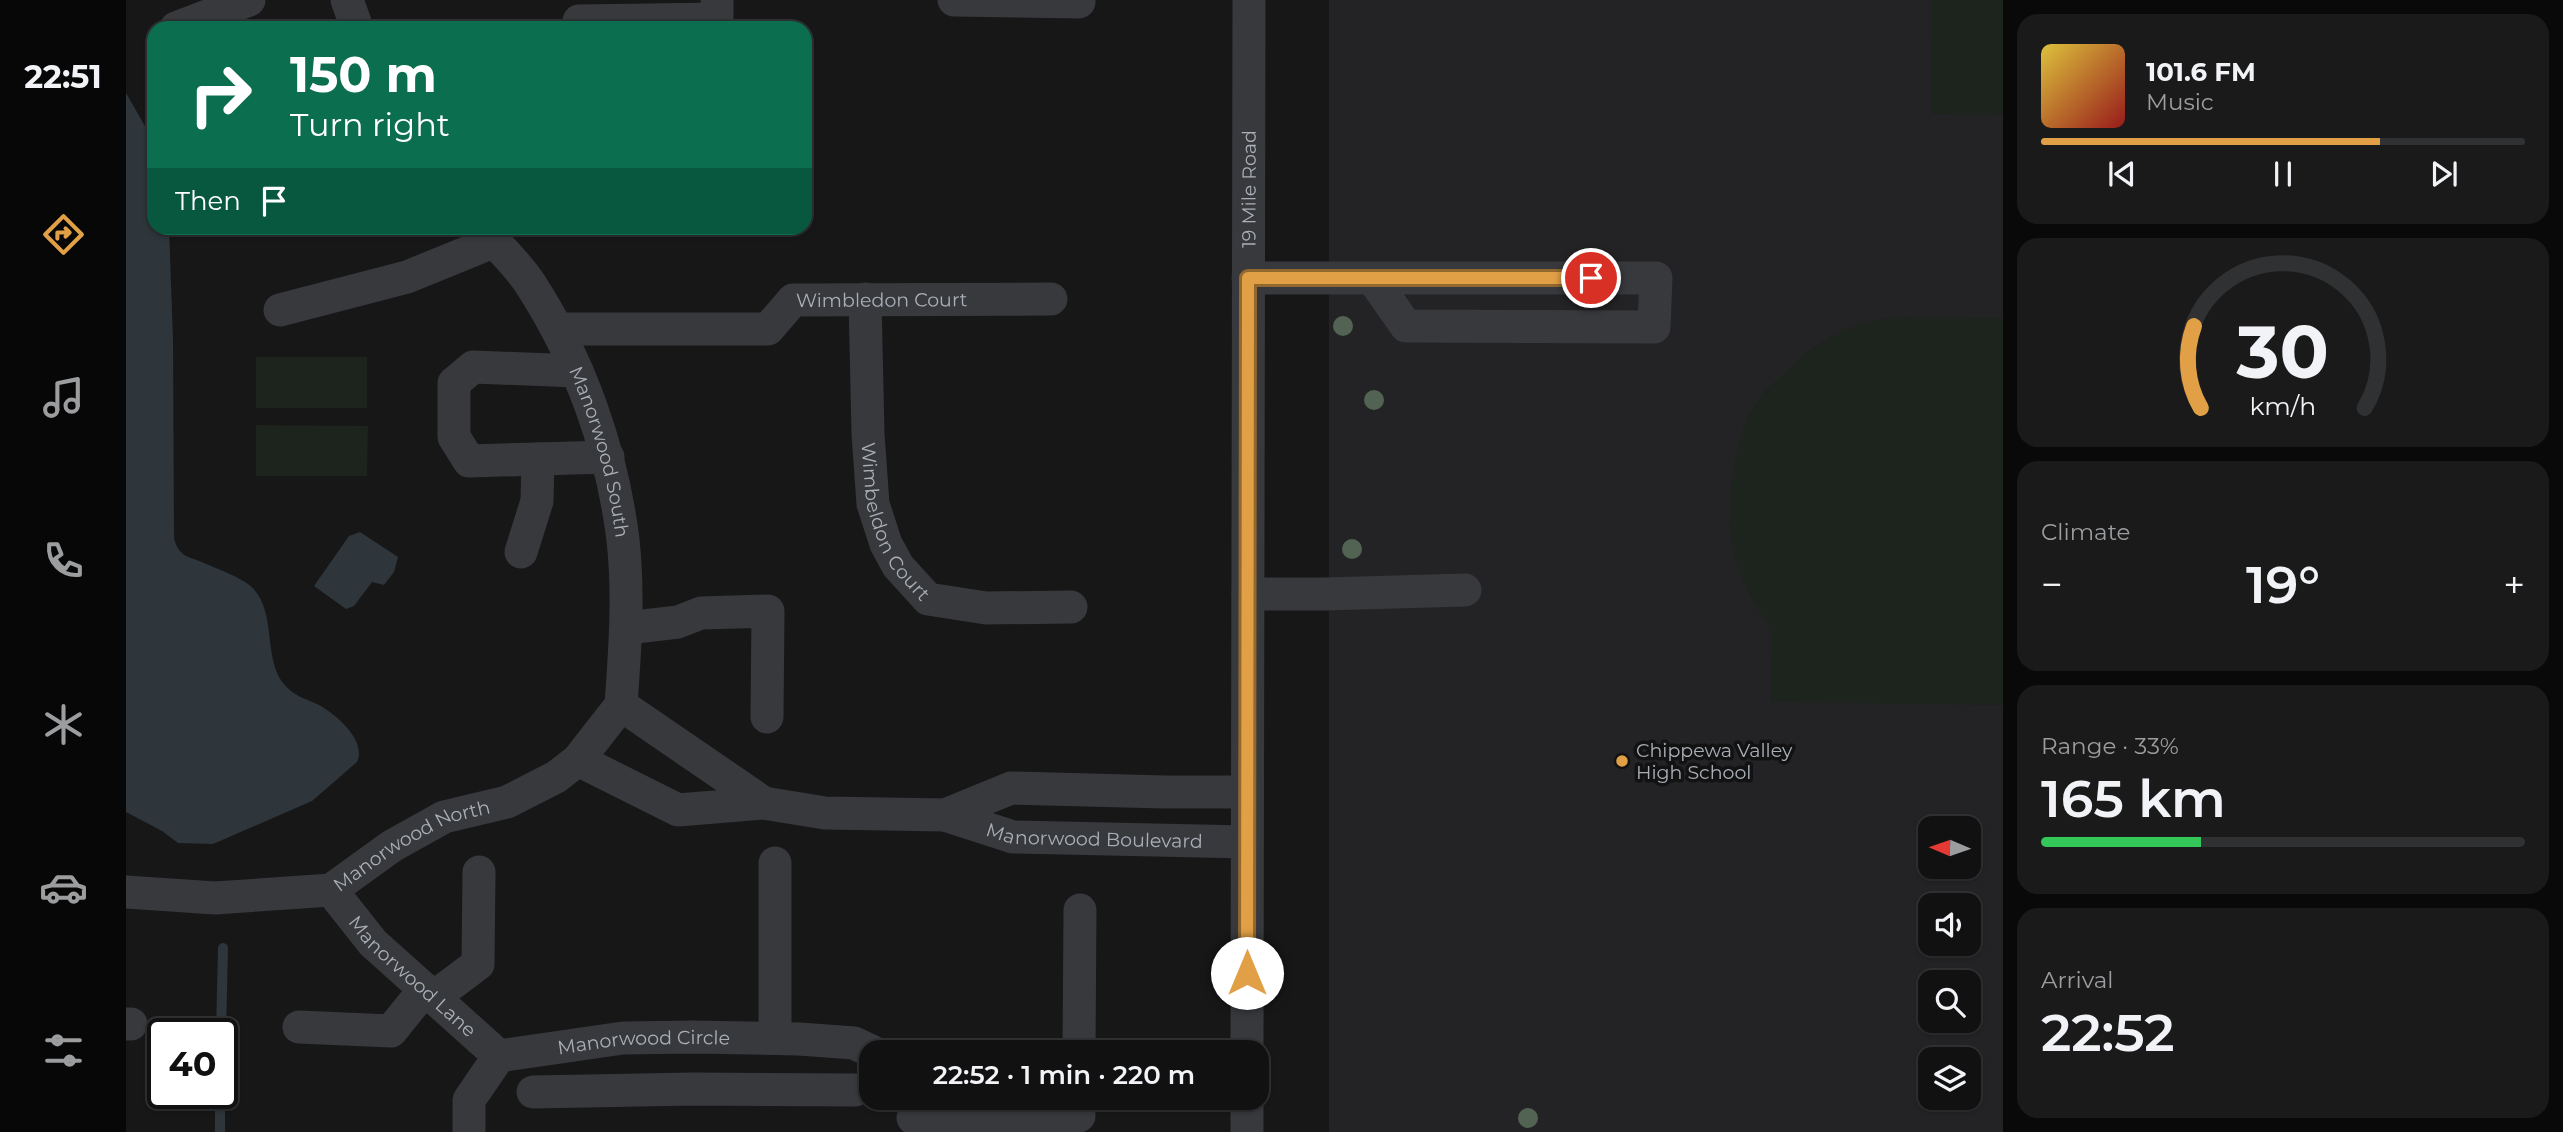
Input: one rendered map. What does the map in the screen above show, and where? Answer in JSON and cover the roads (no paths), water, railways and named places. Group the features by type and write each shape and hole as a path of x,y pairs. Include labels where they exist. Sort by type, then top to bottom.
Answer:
{"street":[{"path":"194,21 249,0"},
{"path":"347,0 355,21"},
{"path":"579,21 717,19 717,0"},
{"path":"954,0 1079,2"},
{"name":"19 Mile Road","path":"1247,1040 1249,0"},
{"path":"280,310 407,277 489,235"},
{"name":"Manorwood South","path":"489,235 530,282 557,329 577,372 608,457 623,540 626,628 621,705"},
{"path":"1248,278 1656,278 1654,327 1406,326 1373,279"},
{"name":"Wimbeldon Court","path":"865,299 868,434 873,505 886,544 898,566 928,599 986,608 1071,607"},
{"name":"Wimbledon Court","path":"557,329 768,329 793,300 1051,299"},
{"path":"577,372 473,367 454,383 454,437 469,461 608,457"},
{"path":"521,552 537,501 538,459"},
{"path":"1248,594 1465,590"},
{"path":"626,628 678,622 701,613 768,611 767,717"},
{"name":"Manorwood Boulevard","path":"621,705 764,803"},
{"name":"Manorwood North","path":"126,892 215,898 331,890 392,846 444,817 507,802 555,777 578,760 621,705"},
{"name":"Manorwood Boulevard","path":"578,760 678,810 764,803 825,813 945,815 1013,837 1247,842"},
{"name":"Manorwood Boulevard","path":"945,815 1011,788 1247,792"},
{"path":"775,863 775,1038"},
{"path":"299,1027 391,1031 429,993 478,964 479,872"},
{"name":"Manorwood Lane","path":"331,890 373,943 499,1056"},
{"path":"1079,1040 1080,910"},
{"path":"693,1088 694,1037"},
{"name":"Manorwood Circle","path":"499,1056 623,1038 775,1038 859,1045"},
{"path":"468,1132 469,1100 499,1056"},
{"path":"533,1092 693,1088 855,1090"},
{"path":"912,1116 1079,1116 1079,1110"},
{"path":"1247,1110 1247,1132"}],"waterway":[{"path":"221,1018 223,948"},
{"path":"220,1109 220,1132"}],"place":[{"name":"Chippewa Valley High School","path":"1622,761"}]}
